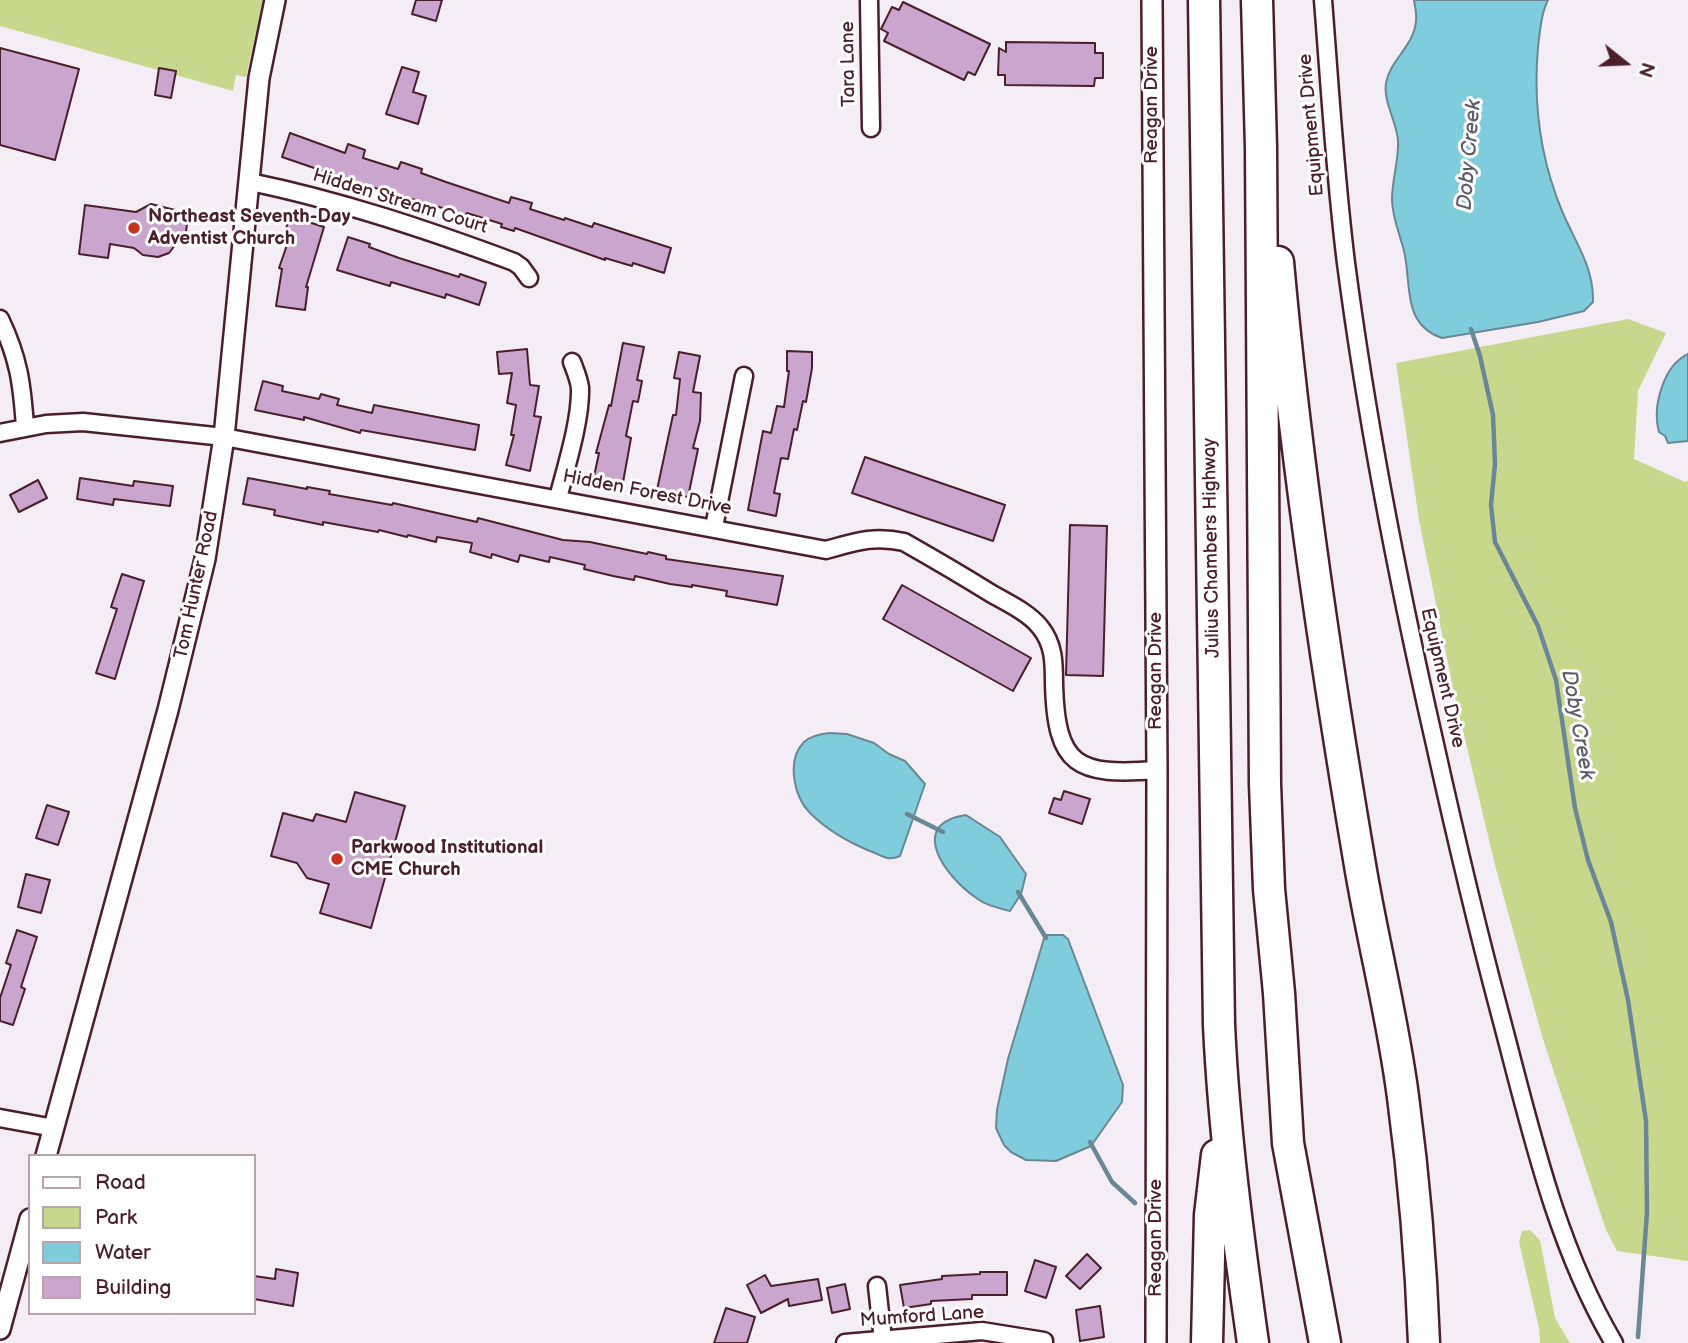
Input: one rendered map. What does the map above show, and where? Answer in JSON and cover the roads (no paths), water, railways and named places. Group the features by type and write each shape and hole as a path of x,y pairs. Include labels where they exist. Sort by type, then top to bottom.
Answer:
{"highway":[{"name":"Julius Chambers Highway","path":"1204,0 1219,1024 1224,1095"},
{"path":"1257,13 1261,148 1265,784 1269,889 1279,993 1287,1143 1325,1343"},
{"path":"1257,13 1287,360 1307,519 1360,865 1403,1095 1422,1282 1424,1343"},
{"path":"1207,1343 1210,1215 1224,1095"},
{"path":"1224,1095 1238,1241 1253,1343"}],"street":[{"name":"Tom Hunter Road","path":"47,1154 195,606 205,559 224,437 259,78 275,0"},
{"name":"Tara Lane","path":"869,0 871,128"},
{"name":"Reagan Drive","path":"1152,0 1157,770 1156,1343"},
{"name":"Equipment Drive","path":"1323,0 1348,277 1382,493 1408,623 1466,880 1528,1119 1562,1232 1591,1302 1614,1343"},
{"name":"Hidden Stream Court","path":"250,182 305,194 457,241 514,262 529,278"},
{"path":"0,319 21,374 25,427"},
{"path":"558,498 566,469 580,388 572,362"},
{"path":"714,527 744,376"},
{"name":"Hidden Forest Drive","path":"0,433 25,427 83,422 224,437 826,550 870,539 885,538 904,542 1018,609 1040,626 1051,645 1055,713 1059,736 1066,752 1082,764 1100,770 1157,770"},
{"path":"0,1118 54,1128"},
{"path":"0,1329 28,1226"},
{"path":"877,1286 883,1340"},
{"name":"Mumford Lane","path":"845,1343 1008,1334 1044,1341"}],"water":[{"path":"1414,0 1548,0 1542,17 1538,47 1540,130 1554,191 1590,277 1593,302 1584,311 1538,322 1442,338 1429,332 1414,313 1404,251 1392,206 1398,141 1388,105 1386,83 1392,67 1407,46 1414,30"},
{"path":"1688,354 1688,441 1668,443 1665,436 1659,432 1659,399 1666,377 1679,360"},
{"path":"829,733 847,734 874,743 905,761 925,784 900,856 885,857 854,844 823,825 804,806 794,778 795,758 804,742"},
{"path":"966,815 1000,837 1026,874 1021,894 1010,911 975,897 953,877 937,852 935,840 938,829 948,820"},
{"path":"1045,935 1063,935 1068,939 1123,1085 1122,1102 1091,1146 1056,1161 1026,1160 1011,1152 1004,1145 996,1128 1008,1059"}],"waterway":[{"name":"Doby Creek","path":"1471,329 1493,415 1495,464 1491,505 1495,542 1538,626 1556,680 1575,808 1588,860 1611,922 1628,1000 1646,1121 1647,1212 1638,1337"},
{"path":"907,814 943,832"},
{"path":"1018,892 1046,938"},
{"path":"1090,1142 1112,1182 1135,1203"}],"place":[{"name":"Northeast Seventh-Day Adventist Church","path":"134,228"},
{"name":"Parkwood Institutional CME Church","path":"337,859"}]}
